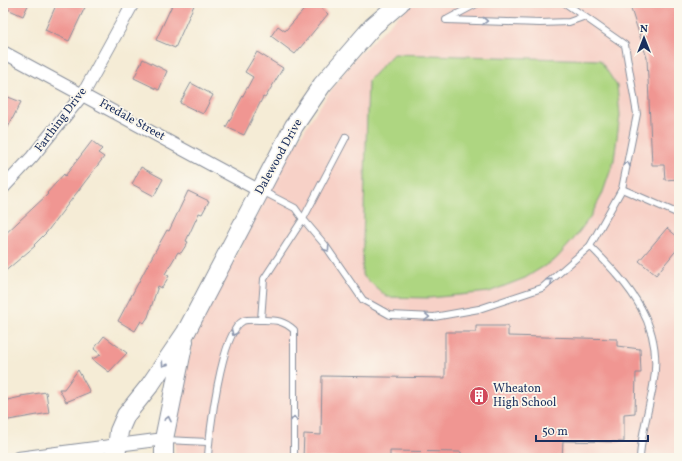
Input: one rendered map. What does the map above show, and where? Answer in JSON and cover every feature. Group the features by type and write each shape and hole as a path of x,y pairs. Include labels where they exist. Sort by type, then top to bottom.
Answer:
{"street":[{"name":"Farthing Drive","path":"3,188 32,157 83,94 133,3"},
{"name":"Dalewood Drive","path":"116,452 126,415 150,385 186,332 294,126 322,85 373,26 400,3"},
{"name":"Fredale Street","path":"3,52 260,191"},
{"name":"Dalewood Drive","path":"164,458 164,439 186,332"},
{"path":"18,458 116,452 164,439"}],"lane":[{"path":"478,3 446,20 540,23 569,22 583,17"},
{"path":"260,191 294,208 325,245 363,300 390,315 434,318 479,310 542,288 590,246 622,189 637,114 625,45 565,3"},
{"path":"261,320 264,279 303,219 346,137"},
{"path":"622,189 679,214"},
{"path":"590,246 612,268 636,298 656,344 654,385 645,420 640,458"},
{"path":"208,458 208,442 218,381 227,349 237,326 244,321 261,320 283,321 294,330 294,458"},
{"path":"164,439 208,442"}],"shaded area":[{"path":"415,3 679,3 679,458 175,458 175,419 193,340 283,165 313,116 353,60 397,17"}],"green space":[{"path":"393,54 600,60 617,86 620,115 614,160 602,195 590,217 573,240 556,259 525,278 489,292 429,298 387,297 362,275 368,81"}],"building":[{"path":"3,3 29,3 23,16 3,7"},
{"path":"57,3 87,3 69,41 45,30"},
{"path":"173,3 195,3 175,48 156,40"},
{"path":"310,3 316,3 328,14 295,54 271,36 278,26 285,31"},
{"path":"629,3 679,3 679,179 665,180 664,165 652,165 647,58"},
{"path":"257,52 283,68 265,98 263,97 244,135 226,127 253,77 245,72"},
{"path":"143,59 167,71 159,90 134,78"},
{"path":"191,83 213,95 203,114 180,103"},
{"path":"3,95 21,102 3,137"},
{"path":"92,141 102,149 98,153 104,157 46,233 34,245 35,246 3,273 3,236 48,194 47,193 64,174 65,176"},
{"path":"141,167 163,179 154,196 132,184"},
{"path":"188,191 209,201 202,214 199,213 186,241 188,242 181,253 178,252 165,274 169,276 162,288 158,286 148,317 144,323 141,321 135,331 118,321 167,230 169,231"},
{"path":"667,228 679,238 679,247 656,275 639,261"},
{"name":"Wheaton High School","path":"476,326 508,326 508,336 617,339 617,346 640,349 641,373 636,373 635,413 624,414 624,442 563,441 562,458 461,458 461,452 390,451 390,458 303,458 304,434 321,435 322,376 445,378 445,332 476,332"},
{"path":"104,336 127,353 109,372 92,359 101,355 94,349"},
{"path":"78,370 90,392 66,402 59,389 64,389"},
{"path":"46,392 49,413 3,421 3,401 21,396"}],"place":[{"name":"Wheaton High School","path":"479,396"}]}
